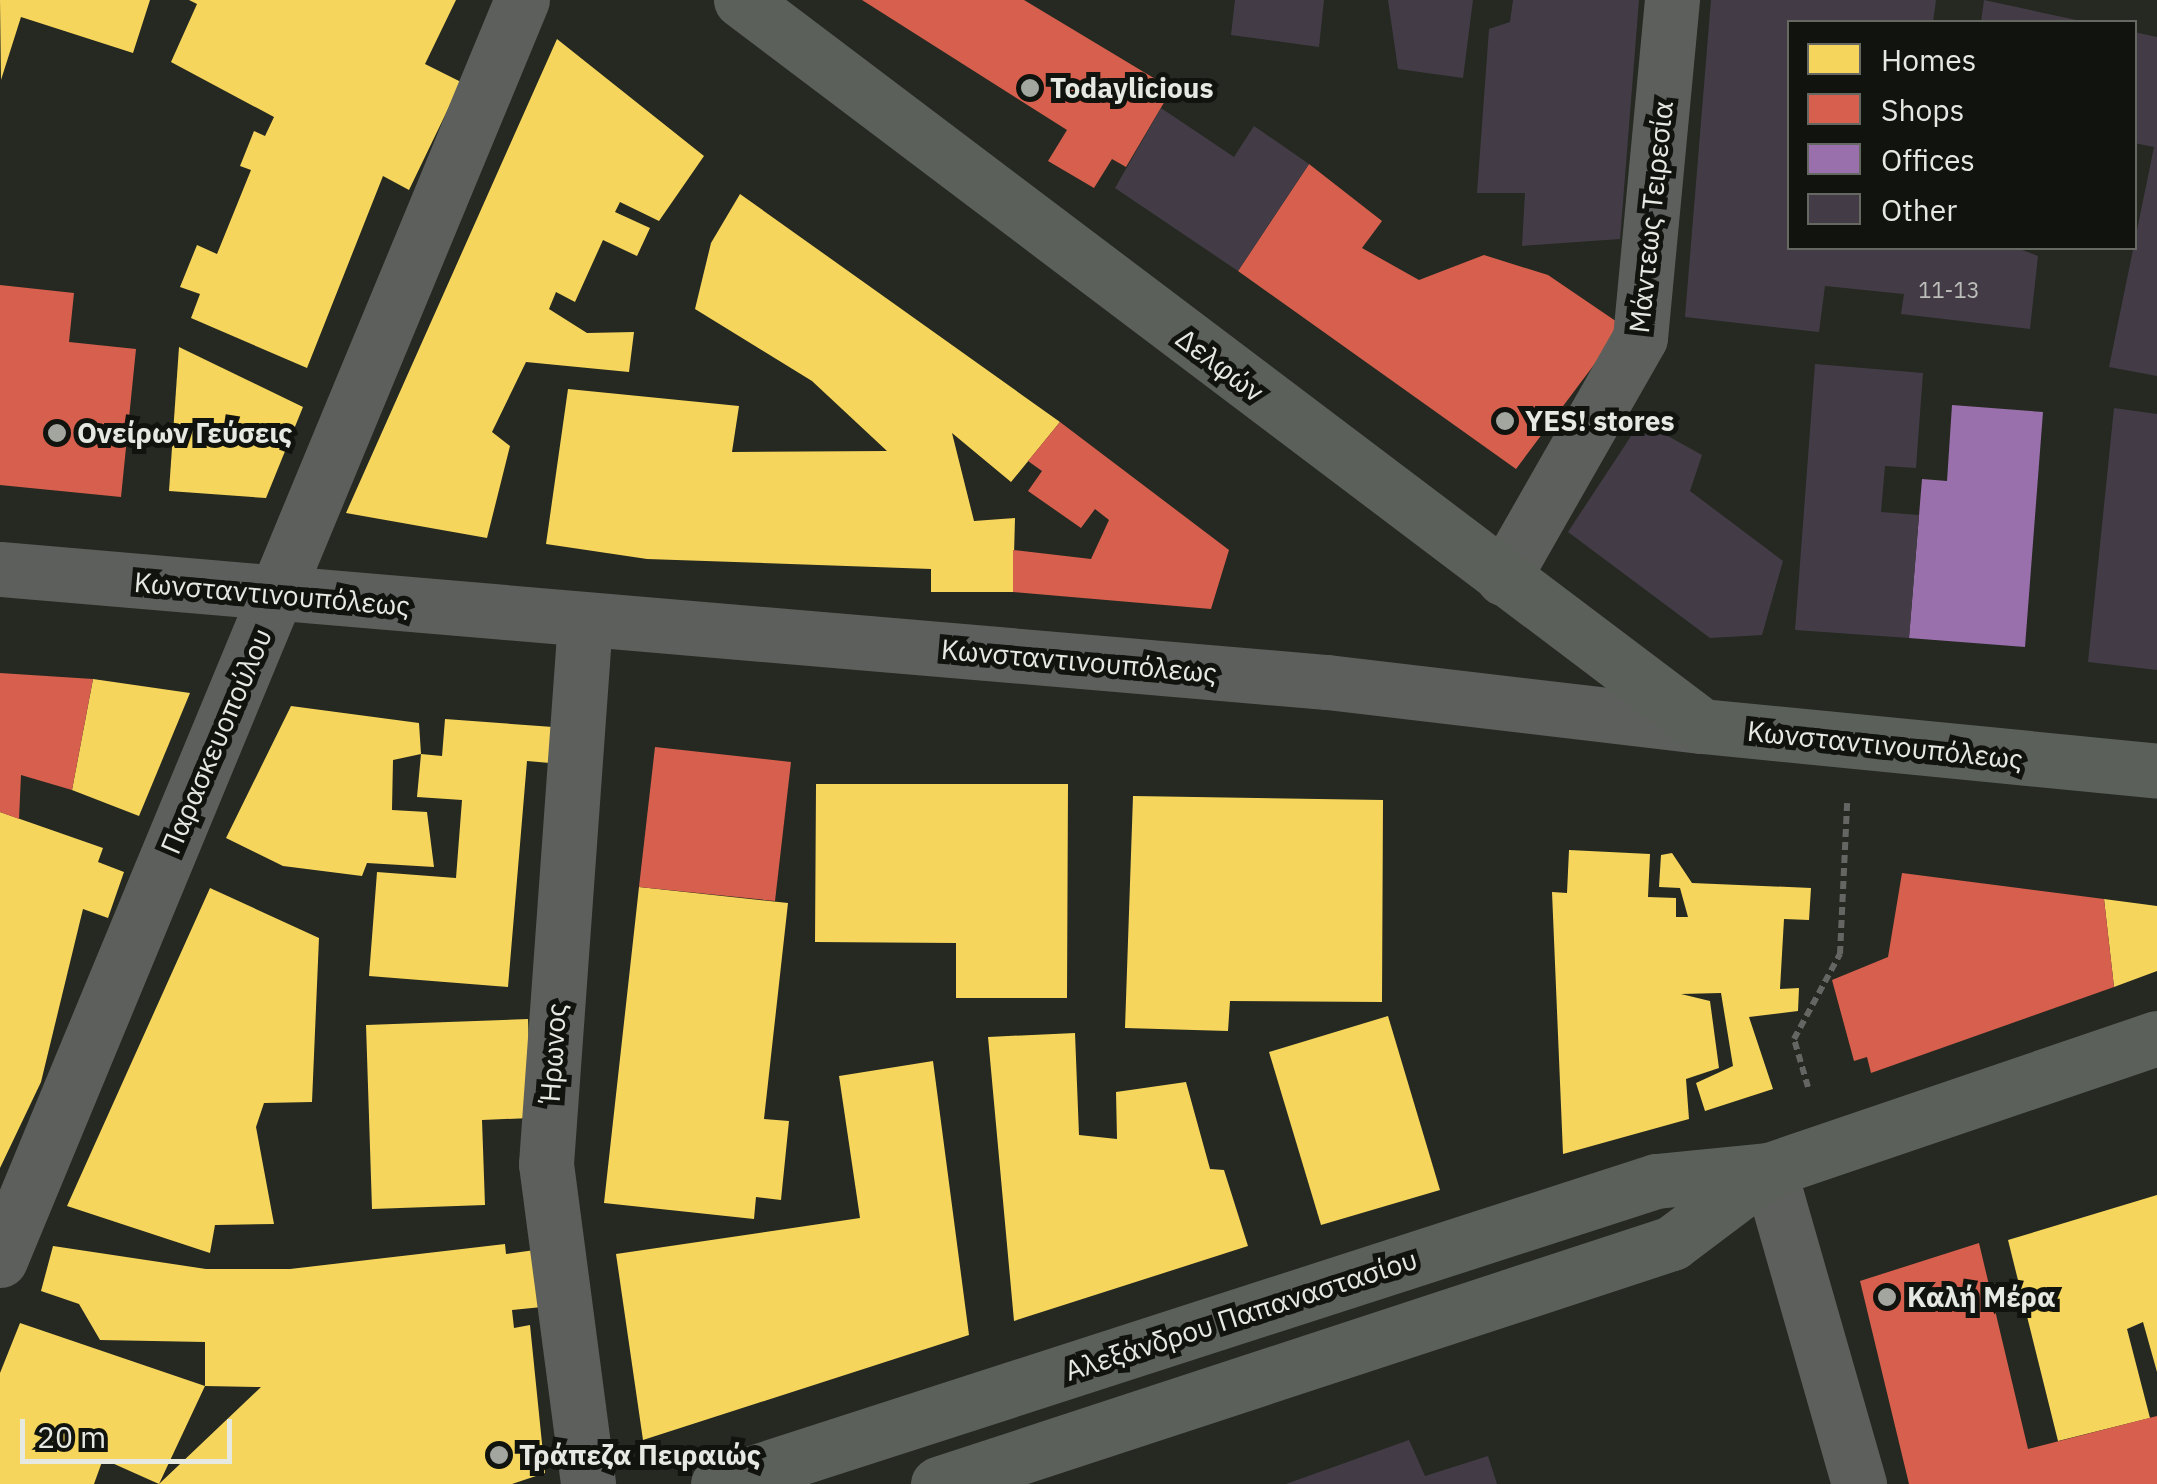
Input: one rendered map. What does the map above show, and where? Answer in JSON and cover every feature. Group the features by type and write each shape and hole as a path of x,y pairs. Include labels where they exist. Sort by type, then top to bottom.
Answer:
{"main road":[{"name":"Δελφών","path":"741,0 1702,726"},
{"name":"Κωνσταντινουπόλεως","path":"1702,726 2157,771"},
{"name":"Αλεξάνδρου Παπαναστασίου","path":"718,1484 1656,1181 1770,1170 2157,1038"},
{"name":"Αλεξάνδρου Παπαναστασίου","path":"938,1484 1672,1243 1770,1170"}],"street":[{"name":"Παρασκευοπούλου","path":"0,1260 522,0"},
{"name":"Μάντεως Τειρεσία","path":"1503,578 1640,338 1672,0"},
{"name":"Κωνσταντινουπόλεως","path":"0,569 276,596 1327,682 1702,726"},
{"name":"Ήρωνος","path":"585,620 546,1164 588,1484"},
{"path":"1770,1170 1859,1484"}],"path":[{"path":"1825,1149 1794,1039 1840,954 1850,742"}],"building: Homes":[{"path":"0,0 150,0 133,53 21,17 1,80"},
{"path":"189,0 456,0 425,64 461,82 409,190 383,176 307,368 191,318 200,294 180,287 197,245 217,254 251,170 240,166 254,131 265,136 274,117 171,62 197,4"},
{"path":"557,39 704,156 659,221 620,202 615,212 650,228 637,256 603,240 575,302 556,292 549,309 587,333 634,332 629,372 526,362 492,432 510,446 487,538 346,513"},
{"path":"740,194 1060,422 1011,482 952,433 974,521 1015,518 1013,592 931,592 931,569 647,559 546,544 568,389 739,406 732,452 887,451 812,381 695,309 711,243"},
{"path":"179,347 303,407 266,498 169,491"},
{"path":"93,679 190,693 139,816 72,790"},
{"path":"291,706 419,723 421,754 393,760 392,810 427,812 434,867 367,863 362,876 283,866 226,838"},
{"path":"445,719 553,727 550,763 527,761 508,987 369,976 377,872 456,878 462,800 417,797 421,754 442,756"},
{"path":"816,784 1068,784 1067,998 956,998 956,943 815,942"},
{"path":"1133,796 1383,800 1382,1002 1230,1001 1228,1031 1125,1028"},
{"path":"0,812 103,848 98,862 124,872 108,918 83,909 41,1082 0,1168"},
{"path":"1569,850 1650,854 1648,897 1676,898 1676,917 1688,917 1680,888 1659,887 1661,855 1672,853 1692,883 1811,888 1809,920 1784,919 1780,989 1799,988 1798,1011 1749,1017 1773,1089 1705,1111 1696,1083 1733,1066 1721,993 1681,994 1710,1001 1719,1068 1686,1079 1689,1119 1563,1154 1552,892 1567,893"},
{"path":"639,887 788,903 764,1119 789,1121 781,1200 756,1197 754,1219 604,1203"},
{"path":"210,888 319,938 312,1102 264,1103 256,1127 274,1224 215,1225 210,1253 67,1206"},
{"path":"2104,899 2157,906 2157,971 2114,987"},
{"path":"1388,1016 1440,1190 1321,1225 1269,1052"},
{"path":"528,1019 531,1118 482,1120 485,1205 372,1209 366,1025"},
{"path":"1075,1033 1079,1135 1117,1139 1116,1092 1186,1082 1210,1169 1224,1170 1248,1246 1014,1321 988,1037"},
{"path":"933,1061 969,1335 643,1440 616,1254 860,1218 839,1076"},
{"path":"2157,1195 2157,1372 2143,1322 2127,1329 2150,1418 2058,1441 2008,1240"},
{"path":"505,1244 506,1254 535,1250 542,1307 512,1310 514,1328 530,1325 545,1473 512,1484 159,1484 261,1387 205,1386 205,1342 100,1340 79,1304 41,1291 53,1246 206,1269 290,1269"},
{"path":"20,1323 205,1386 159,1484 103,1459 94,1484 0,1484 0,1373"}],"building: Shops":[{"path":"862,0 1024,0 1172,89 1126,167 1112,159 1094,188 1048,161 1067,130"},
{"path":"1309,164 1382,221 1362,248 1419,280 1484,255 1548,275 1623,326 1516,469 1238,271"},
{"path":"0,285 74,293 69,342 136,349 121,497 0,485"},
{"path":"1060,422 1229,550 1211,609 1013,592 1013,550 1091,559 1109,520 1095,509 1081,528 1028,491 1042,471 1028,461"},
{"path":"0,673 93,679 72,790 21,775 19,819 0,812"},
{"path":"655,747 791,762 775,901 639,887"},
{"path":"1902,873 2104,899 2114,987 1871,1073 1867,1057 1854,1061 1832,980 1888,957"},
{"path":"1979,1243 2028,1449 2157,1416 2157,1484 1909,1484 1860,1281"}],"building: Offices":[{"path":"1952,405 2043,412 2025,647 1909,638 1922,479 1947,481"}],"building: Other":[{"path":"1235,0 1324,0 1319,47 1231,35"},
{"path":"1388,0 1473,0 1463,78 1398,69"},
{"path":"1513,0 1639,0 1620,239 1522,246 1525,193 1477,193 1489,29 1510,22"},
{"path":"1711,0 1936,0 1933,20 1787,20 1787,250 2022,250 2038,256 2030,329 1901,314 1904,294 1825,286 1819,332 1685,317"},
{"path":"1984,0 2076,20 1981,20"},
{"path":"2137,33 2157,37 2157,376 2109,367 2133,250 2137,250 2137,230 2154,147 2137,144"},
{"path":"1161,108 1234,157 1254,126 1309,164 1238,271 1115,188"},
{"path":"1815,364 1923,373 1916,468 1885,466 1881,512 1919,515 1909,638 1795,630"},
{"path":"2114,408 2157,414 2157,670 2088,662"},
{"path":"1641,421 1702,455 1690,491 1783,561 1762,635 1710,638 1568,532"},
{"path":"1409,1440 1425,1476 1488,1456 1497,1484 1286,1484"}],"place":[{"name":"Todaylicious","path":"1030,88"},
{"name":"YES! stores","path":"1505,421"},
{"name":"Ονείρων Γεύσεις","path":"57,433"},
{"name":"Καλή Μέρα","path":"1887,1297"},
{"name":"Τράπεζα Πειραιώς","path":"499,1455"}]}
